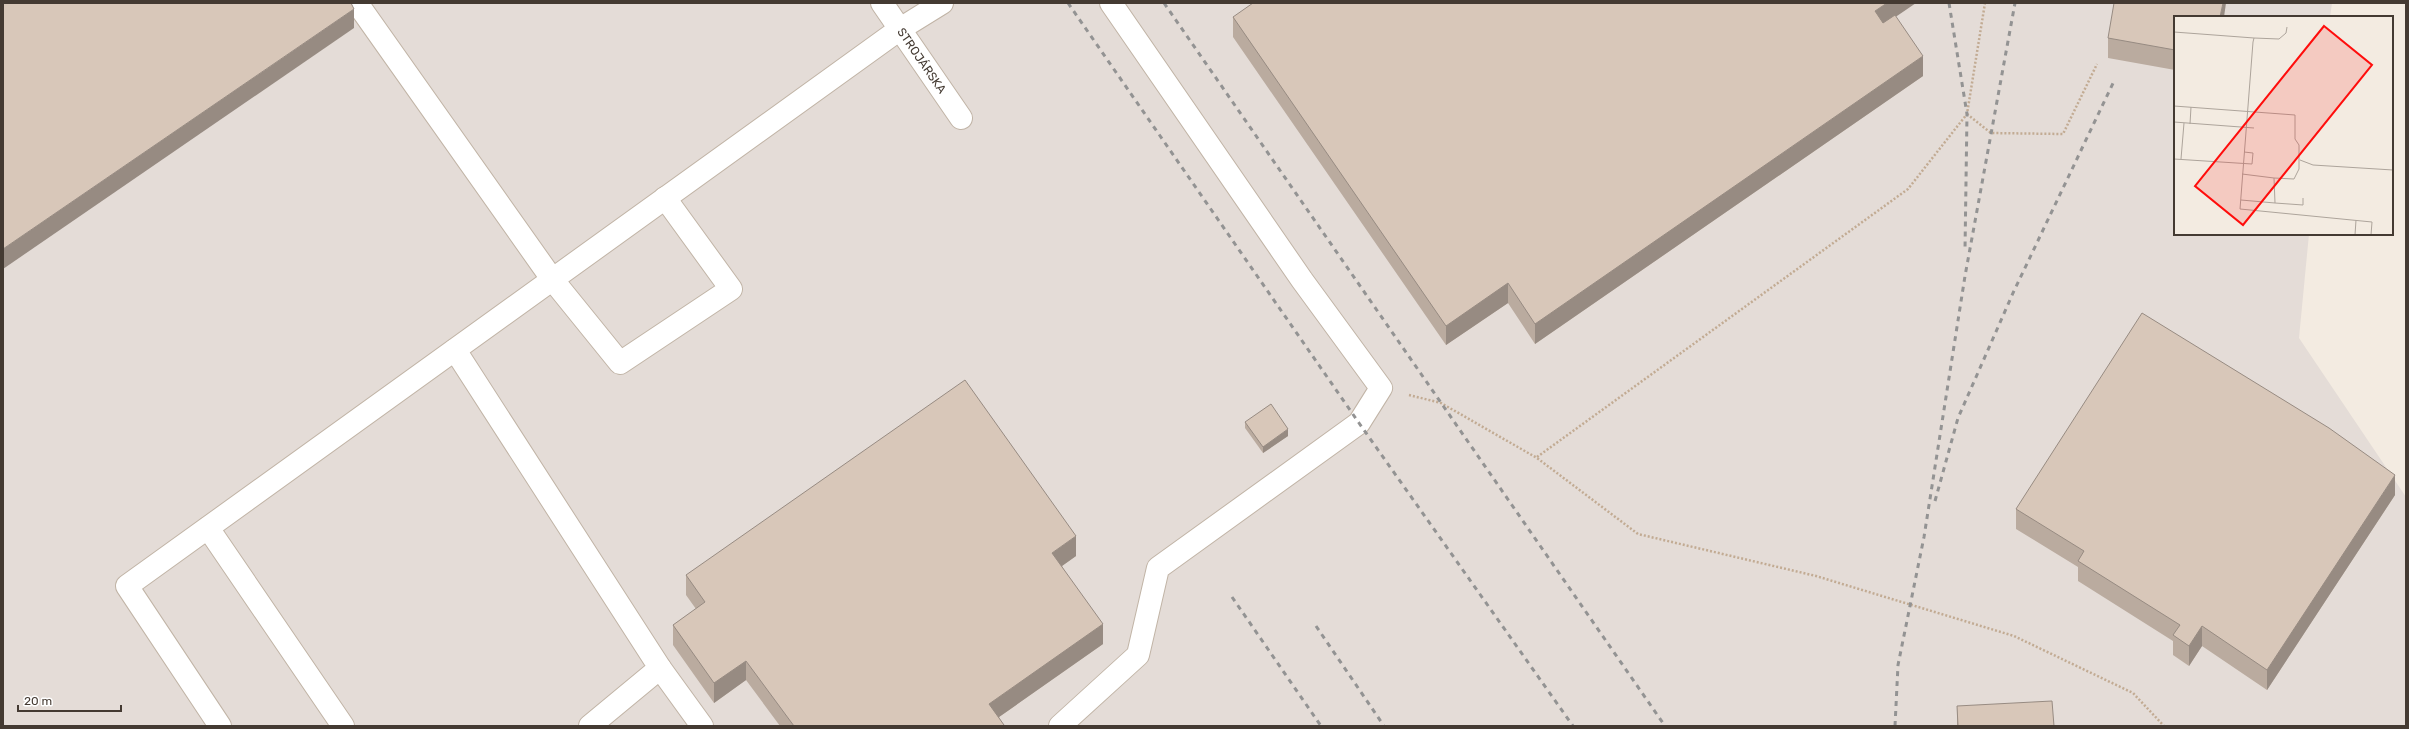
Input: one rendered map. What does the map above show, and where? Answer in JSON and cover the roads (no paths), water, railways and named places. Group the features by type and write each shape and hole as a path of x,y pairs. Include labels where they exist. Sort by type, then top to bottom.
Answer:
{"street":[{"path":"357,3 552,279 620,364 731,289 665,198"},
{"name":"STROJÁRSKA","path":"882,3 961,118"},
{"path":"220,726 127,586 900,29 942,3"},
{"path":"1060,726 1138,655 1158,568 1359,423 1381,388 1297,273 1111,3"},
{"path":"455,350 660,668 702,726"},
{"path":"208,528 343,726"},
{"path":"590,726 660,668"}],"railway":[{"path":"1068,3 1359,423 1573,726"},
{"path":"1164,3 1665,726"},
{"path":"1949,3 1967,114 1965,250"},
{"path":"1895,726 1898,665 1924,537 1965,276 2015,3"},
{"path":"1935,501 1958,418 2013,293 2115,79"},
{"path":"1232,597 1321,726"},
{"path":"1316,626 1384,726"}]}
